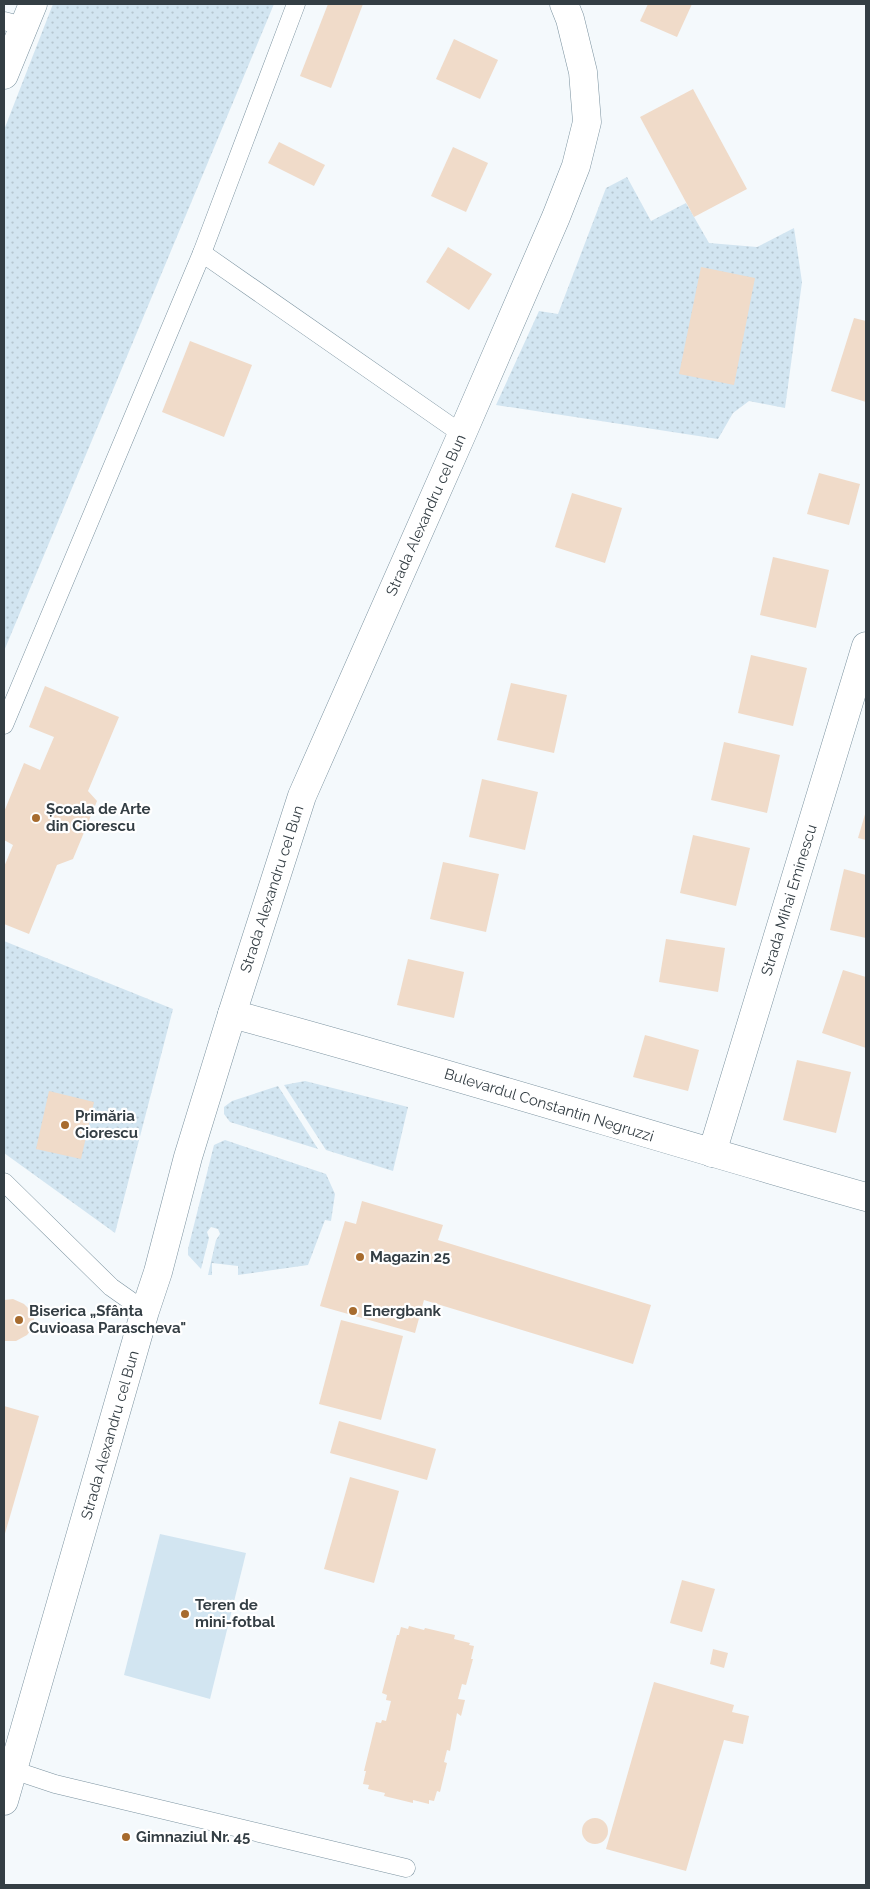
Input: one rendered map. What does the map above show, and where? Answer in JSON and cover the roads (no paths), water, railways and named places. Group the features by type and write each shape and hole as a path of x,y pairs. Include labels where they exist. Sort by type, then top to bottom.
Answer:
{"street":[{"name":"Strada Alexandru cel Bun","path":"4,1801 145,1311 158,1272 194,1134 302,796 462,434 556,217 576,166 587,122 583,72 570,19 564,4"},
{"path":"4,75 20,17"},
{"name":"Strada Mihai Eminescu","path":"712,1154 866,646"},
{"name":"Bulevardul Constantin Negruzzi","path":"232,1014 449,1074 712,1154 866,1197"}],"lane":[{"path":"4,725 202,253 296,4"},
{"path":"202,253 462,434"},
{"path":"4,1182 112,1287 145,1311"},
{"path":"13,1770 56,1784 406,1868"}],"place":[{"name":"Școala de Arte din Ciorescu","path":"36,818"},
{"name":"Primăria Ciorescu","path":"65,1125"},
{"name":"Magazin 25","path":"360,1257"},
{"name":"Energbank","path":"353,1311"},
{"name":"Biserica „Sfânta Cuvioasa Parascheva\"","path":"19,1320"},
{"name":"Teren de mini-fotbal","path":"185,1614"},
{"name":"Gimnaziul Nr. 45","path":"126,1837"}]}
